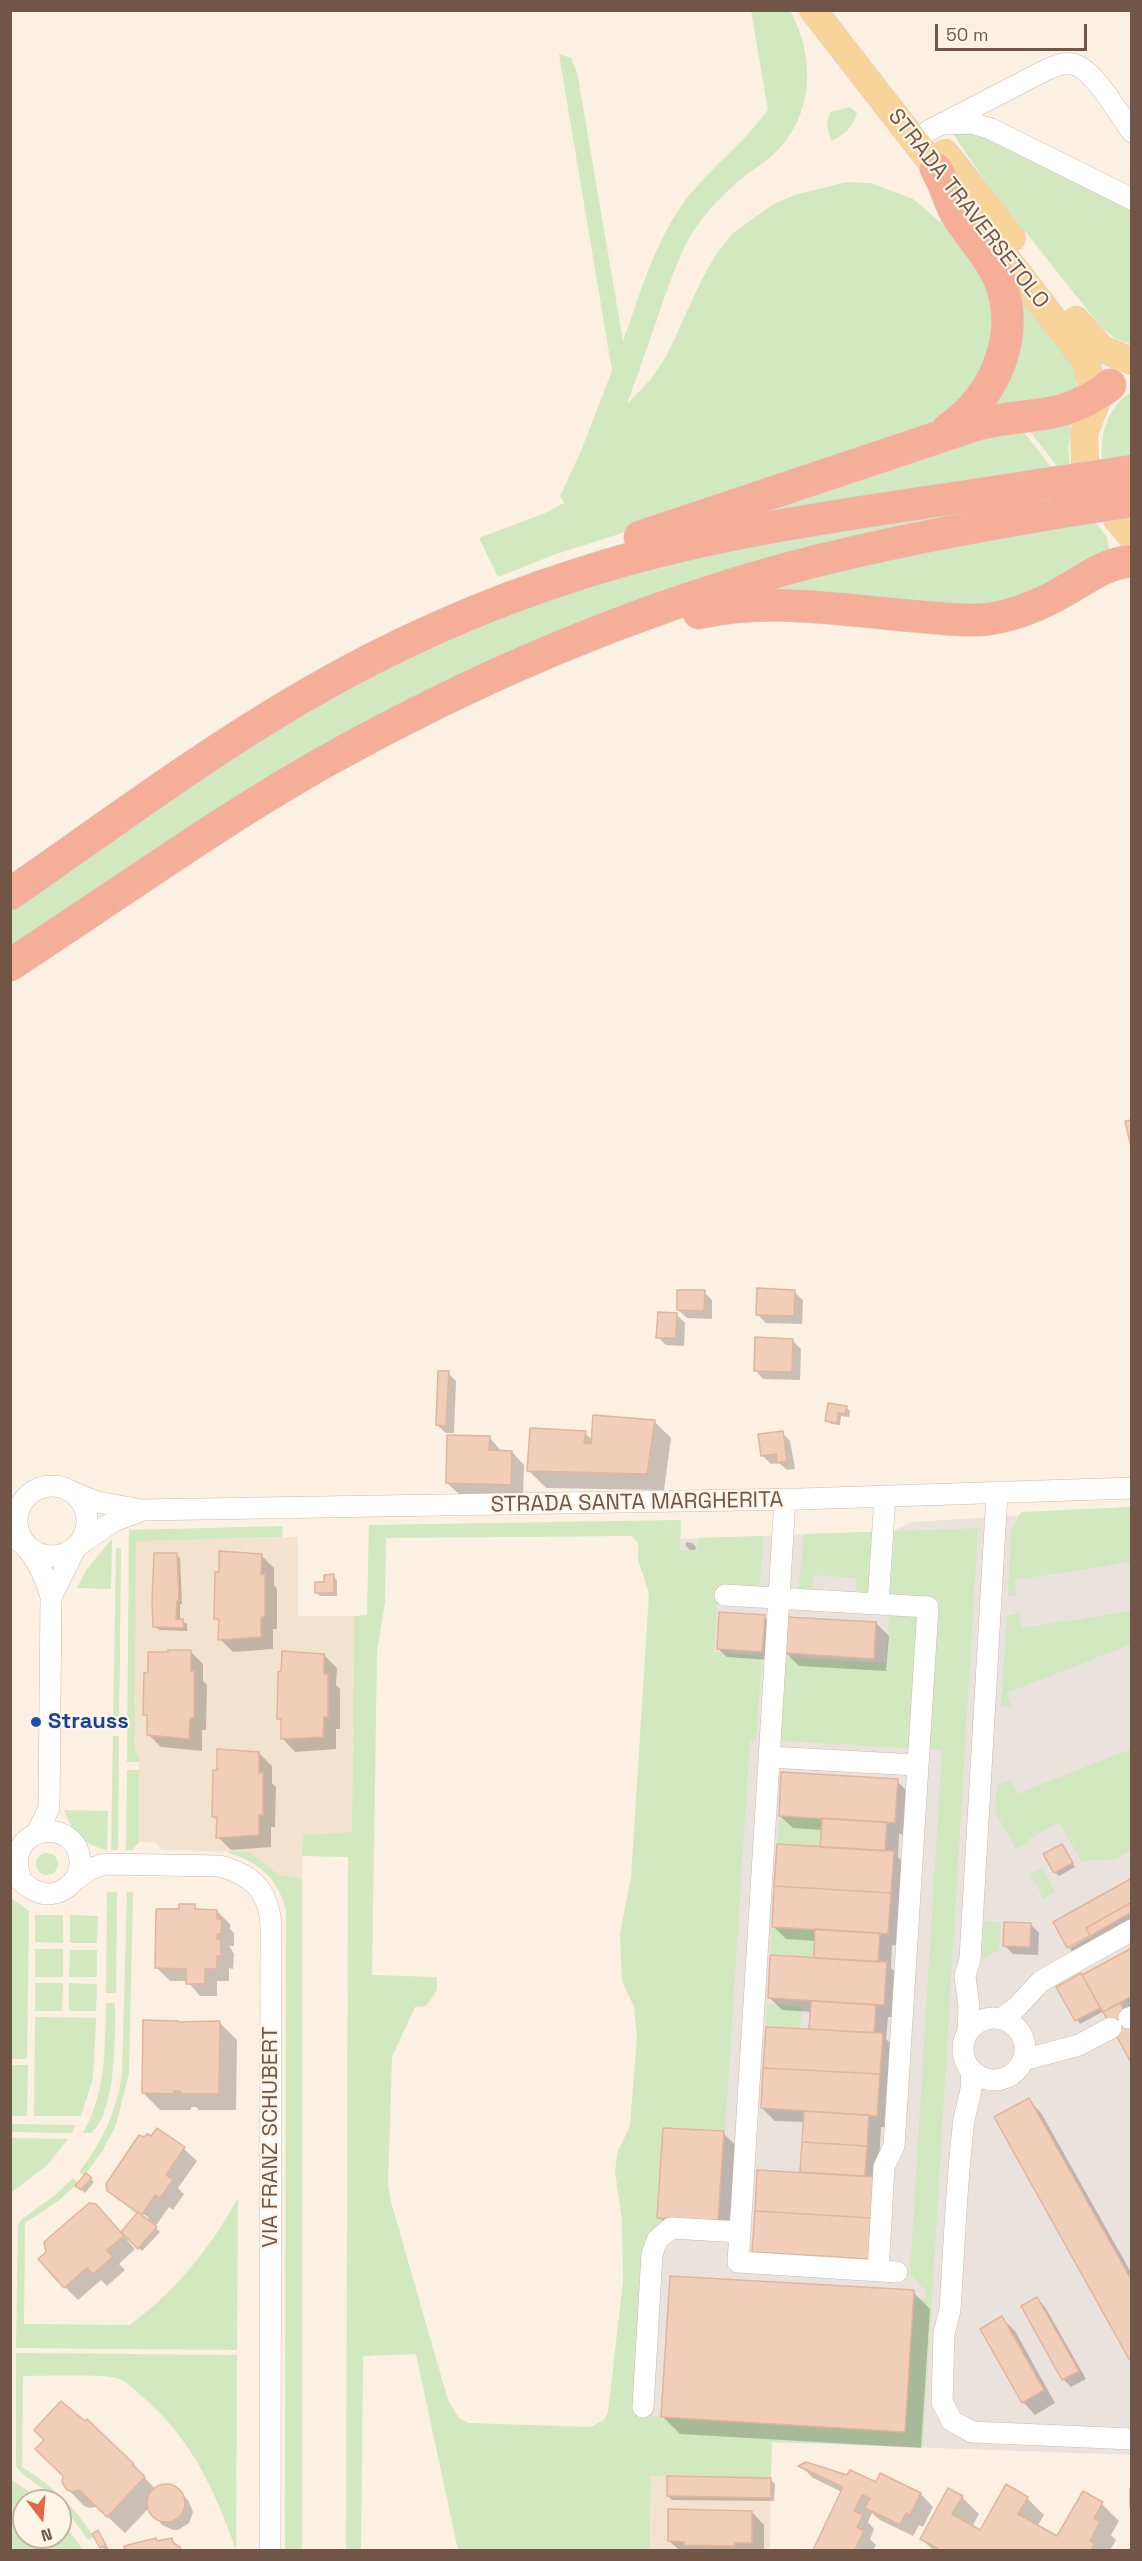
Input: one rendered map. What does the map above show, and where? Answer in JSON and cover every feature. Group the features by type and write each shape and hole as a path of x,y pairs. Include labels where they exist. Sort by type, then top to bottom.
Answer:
{"highway":[{"path":"924,441 956,423 988,388 1001,359 1007,326 1005,298 998,276 958,217 936,169"},
{"path":"368,662 394,645 438,610 486,589 924,441 994,420 1061,412 1105,393"},
{"path":"10,894 232,741 297,701 368,662 481,610 544,586 632,558 747,533 1131,471"},
{"path":"10,965 181,851 289,783 402,720 478,683 618,625 780,571 906,540 1061,512 1127,519"},
{"path":"478,683 564,660 668,621 744,605 778,604 956,619 1000,617 1047,601 1102,569 1131,561"}],"main road":[{"name":"STRADA TRAVERSETOLO","path":"813,10 1082,354 1092,380 1105,393 1084,433 1085,462"},
{"name":"STRADA TRAVERSETOLO","path":"835,10 935,128 1096,343 1109,353 1131,361"}],"street":[{"path":"935,128 1044,71 1058,65 1071,64 1087,71 1131,132"},
{"path":"935,128 972,123 991,129 1131,199"},
{"name":"STRADA SANTA MARGHERITA","path":"142,1510 114,1521 76,1547 56,1556 33,1551 18,1539 18,1501 33,1492 56,1487 97,1502 142,1510 785,1499 1131,1488"},
{"path":"51,1597 76,1547 83,1538 86,1528 83,1506 68,1490"},
{"path":"968,2032 965,1976 970,1959 997,1493"},
{"path":"878,1604 885,1496"},
{"path":"725,1595 778,1598 928,1607 894,2146 884,2168 887,2271 738,2262 778,1598 785,1499"},
{"path":"18,1539 45,1575 51,1597 49,1808 38,1833"},
{"path":"769,1757 917,1765"},
{"path":"49,1808 71,1843 80,1860 75,1880 68,1888 48,1894 38,1892 16,1876 15,1852 30,1837 38,1833 56,1832 71,1843"},
{"name":"VIA FRANZ SCHUBERT","path":"71,1843 105,1864"},
{"name":"VIA FRANZ SCHUBERT","path":"75,1880 90,1869 105,1864 219,1866 237,1870 251,1879 265,1896 270,1912 270,2550"},
{"path":"1131,1930 1037,1983 1017,2007 998,2019 978,2023 968,2032 965,2039 964,2055 972,2082 962,2133 950,2310 944,2333 941,2390 945,2412 956,2425 972,2432 1131,2439"},
{"path":"970,1959 976,1973 981,1999 987,2010 998,2019 1016,2028 1023,2038 1025,2049 1023,2060 1013,2073 999,2079 983,2078 970,2069"},
{"path":"1023,2060 1085,2043 1124,2021"},
{"path":"1023,2038 1032,2043 1062,2048"},
{"path":"643,2407 652,2254 657,2240 671,2228 740,2232"}],"shaded area":[{"path":"1131,1509 1131,2455 628,2437 680,1539 894,1531 911,1522"},
{"path":"298,1537 298,1616 354,1616 352,1833 303,1835 302,1878 280,1875 249,1852 162,1850 156,1843 139,1842 139,1756 135,1750 136,1540"},
{"path":"651,2476 771,2478 770,2550 650,2550"}],"green space":[{"path":"751,11 790,11 798,27 803,43 807,78 801,113 779,149 723,195 692,233 672,277 627,404 651,379 667,355 701,281 715,256 733,233 772,205 794,195 847,182 871,183 913,199 947,228 993,291 997,335 969,397 929,426 657,522 556,554 498,577 479,538 545,513 564,503 560,496 581,451 612,371 559,54 571,58 577,72 623,341 657,249 676,214 697,186 749,133 768,110"},
{"path":"850,107 857,113 853,122 844,133 831,141 827,124 830,112"},
{"path":"961,131 989,137 1131,211 1131,344 1116,339 1101,327 985,181 955,137 954,134"},
{"path":"1015,290 1063,348 1071,361 1077,387 1066,394 1009,402 1009,406 992,409"},
{"path":"1131,392 1131,455 1102,459 1102,439 1107,421 1116,405"},
{"path":"1072,420 1068,448 1070,465 1057,466 1025,425"},
{"path":"1023,431 1051,467 741,518 978,434"},
{"path":"928,515 929,523 596,620 11,951 11,909 113,836 288,721 398,661 505,614 676,560"},
{"path":"1095,522 1107,537 1110,555 998,609 769,590 972,542"},
{"path":"1131,1507 1131,1562 1014,1580 1016,1595 1008,1596 1011,1531 1021,1512"},
{"path":"681,1520 680,1550 697,1551 698,1538 763,1536 760,1583 755,1587 718,1585 714,1652 762,1655 756,1740 750,1739 725,2131 663,2128 657,2218 666,2219 654,2232 648,2415 905,2432 913,2299 926,2299 926,2291 910,2273 942,1750 927,1749 938,1599 890,1595 895,1531 978,1528 923,2447 772,2442 771,2478 651,2476 650,2550 458,2550 416,2354 363,2356 361,2550 346,2550 348,1857 302,1856 303,1835 352,1832 354,1616 367,1615 369,1525","holes":["632,1536 638,1543 638,1559 649,1594 631,1877 620,1934 622,1981 634,2007 637,2036 630,2126 618,2151 615,2171 622,2221 623,2281 608,2412 604,2420 590,2427 468,2423 459,2418 448,2400 388,2185 392,2057 415,2007 426,2006 437,1990 437,1977 372,1975 377,1652 385,1602 386,1538"]},
{"path":"283,1526 282,1537 136,1541 135,1750 139,1756 139,1762 127,1762 129,1530"},
{"path":"871,1532 868,1594 856,1593 856,1578 814,1575 811,1591 798,1590 804,1534"},
{"path":"112,1539 111,1589 77,1588 87,1569"},
{"path":"116,1548 121,1549 119,1729 113,1729"},
{"path":"1131,1611 1131,1644 1007,1693 1012,1707 1001,1706 1007,1616 1019,1613 1022,1628"},
{"path":"889,1614 918,1615 909,1748 781,1741 786,1657 886,1663"},
{"path":"113,1736 119,1736 118,1850 111,1850"},
{"path":"1131,1749 1131,1850 1115,1859 1081,1861 1059,1822 1016,1849 995,1812 997,1785 1011,1780 1017,1794"},
{"path":"127,1770 139,1770 139,1842 132,1850 126,1850"},
{"path":"64,1810 108,1811 107,1850 92,1845 80,1836 71,1825"},
{"path":"779,1816 822,1818 820,1847 777,1844"},
{"path":"228,1851 249,1852 280,1875 302,1878 302,2550 285,2550 286,1910 278,1889 266,1873 258,1866"},
{"path":"47,1853 55,1856 58,1864 55,1872 47,1875 39,1872 36,1864 39,1856"},
{"path":"1042,1868 1055,1892 1044,1899 1030,1874"},
{"path":"107,1892 117,1892 116,1993 106,1993"},
{"path":"127,1892 133,1892 129,2073 116,2125 103,2150 84,2176 79,2172 95,2150 107,2126 122,2074"},
{"path":"11,1898 29,1911 27,2059 11,2059"},
{"path":"35,1915 63,1915 63,1943 35,1942"},
{"path":"70,1915 98,1916 97,1943 70,1943"},
{"path":"984,1921 1001,1922 999,1950 982,1959"},
{"path":"772,1927 815,1929 814,1958 770,1955"},
{"path":"35,1949 63,1949 63,1977 35,1977"},
{"path":"70,1950 97,1950 97,1977 69,1977"},
{"path":"35,1983 63,1983 62,2011 35,2011"},
{"path":"69,1983 97,1984 96,2011 69,2011"},
{"path":"106,2003 115,2003 113,2072 110,2091 99,2123 91,2133 83,2133 91,2118 103,2070"},
{"path":"767,2004 802,2006 800,2029 766,2027"},
{"path":"35,2017 96,2018 93,2078 81,2116 34,2116"},
{"path":"11,2065 28,2065 27,2116 11,2116"},
{"path":"11,2124 76,2125 72,2133 11,2132"},
{"path":"11,2138 68,2139 47,2165 11,2193"},
{"path":"73,2178 78,2183 58,2201 25,2223 24,2324 130,2325 162,2298 191,2268 216,2234 238,2198 237,2350 16,2348 18,2226 21,2220 55,2195"},
{"path":"16,2353 237,2355 236,2550 211,2488 190,2450 162,2415 120,2379 103,2376 23,2376 22,2467 53,2489 43,2489 21,2473 16,2466"},
{"path":"10,2479 25,2489 12,2489 12,2549 72,2549 72,2535 83,2550 11,2550"},
{"path":"72,2508 94,2537 88,2540 72,2518"}],"building":[{"path":"1132,1120 1132,1151 1125,1121"},
{"path":"757,1288 795,1290 794,1316 756,1315"},
{"path":"677,1290 705,1290 704,1311 677,1310"},
{"path":"658,1312 677,1313 676,1338 656,1338"},
{"path":"755,1337 793,1339 792,1372 754,1371"},
{"path":"438,1371 449,1371 446,1426 436,1425"},
{"path":"828,1403 847,1406 845,1414 838,1413 837,1423 825,1421"},
{"path":"593,1415 655,1420 647,1474 527,1471 530,1428 586,1431 584,1443 591,1444"},
{"path":"783,1431 787,1461 777,1463 776,1454 761,1456 758,1434"},
{"path":"447,1435 490,1436 489,1450 512,1451 511,1485 446,1483"},
{"path":"219,1551 262,1554 261,1575 265,1574 265,1617 261,1617 261,1637 218,1640 219,1619 214,1619 215,1572 219,1572"},
{"path":"154,1553 177,1553 179,1601 177,1601 176,1619 183,1619 184,1628 153,1627"},
{"path":"334,1574 334,1593 315,1593 315,1582 324,1582 324,1575"},
{"path":"719,1612 765,1615 762,1652 717,1649"},
{"path":"787,1617 876,1622 874,1659 785,1653"},
{"path":"168,1650 191,1650 191,1671 194,1671 194,1718 190,1718 189,1739 147,1735 147,1715 143,1715 144,1673 148,1672 148,1652 168,1652"},
{"path":"282,1651 324,1654 324,1674 328,1674 328,1717 324,1717 323,1737 281,1739 281,1719 277,1719 278,1672 281,1671"},
{"path":"217,1749 259,1752 259,1773 263,1772 263,1815 259,1815 259,1835 216,1838 217,1817 212,1817 213,1770 217,1770"},
{"path":"781,1772 898,1779 895,1823 779,1816"},
{"path":"822,1818 887,1822 885,1851 820,1847"},
{"path":"777,1844 894,1851 891,1893 774,1886"},
{"path":"1062,1844 1073,1863 1054,1873 1043,1854"},
{"path":"1132,1878 1132,1902 1086,1928 1090,1936 1067,1948 1053,1922"},
{"path":"774,1886 891,1893 888,1934 772,1927"},
{"path":"1132,1902 1132,1912 1090,1936 1086,1928"},
{"path":"179,1904 195,1904 195,1909 217,1910 217,1919 222,1919 221,1934 217,1934 217,1939 221,1940 221,1956 217,1956 217,1969 205,1969 205,1984 186,1984 186,1969 155,1968 156,1909 179,1909"},
{"path":"1004,1922 1031,1923 1030,1947 1003,1946"},
{"path":"815,1929 880,1933 878,1962 814,1958"},
{"path":"1132,1948 1132,1996 1103,2012 1082,1975"},
{"path":"770,1955 887,1962 884,2005 768,1998"},
{"path":"1081,1973 1100,2008 1075,2021 1056,1987"},
{"path":"811,2001 876,2005 874,2033 809,2029"},
{"path":"1120,2003 1132,2022 1132,2064 1103,2012"},
{"path":"143,2020 220,2021 219,2094 180,2094 180,2091 174,2091 174,2094 142,2093"},
{"path":"766,2027 883,2033 880,2074 763,2068"},
{"path":"763,2068 880,2074 877,2116 761,2108"},
{"path":"1029,2098 1132,2281 1132,2358 1129,2359 994,2117"},
{"path":"804,2111 869,2115 867,2146 802,2142"},
{"path":"157,2128 185,2147 166,2175 173,2180 160,2198 155,2195 142,2215 107,2191 106,2184 139,2135 151,2136"},
{"path":"663,2128 724,2131 718,2222 657,2218"},
{"path":"802,2142 867,2146 865,2176 800,2172"},
{"path":"757,2170 874,2177 871,2218 755,2211"},
{"path":"86,2173 92,2178 81,2190 75,2186"},
{"path":"89,2203 96,2204 124,2236 107,2250 113,2257 93,2274 87,2268 64,2288 38,2259 46,2252 44,2242"},
{"path":"755,2211 871,2218 869,2259 752,2252"},
{"path":"138,2212 157,2227 138,2249 121,2232"},
{"path":"670,2276 914,2290 905,2432 661,2417"},
{"path":"1037,2297 1079,2371 1062,2380 1021,2306"},
{"path":"1002,2316 1044,2390 1022,2403 980,2329"},
{"path":"61,2401 85,2421 87,2419 145,2477 107,2517 79,2490 72,2492 72,2489 66,2489 62,2482 63,2476 35,2449 44,2440 34,2430"},
{"path":"806,2462 847,2475 850,2470 876,2482 880,2473 921,2493 910,2515 906,2513 900,2525 865,2508 870,2498 862,2495 854,2511 863,2515 857,2527 864,2531 855,2550 813,2550 843,2487 798,2466"},
{"path":"667,2476 771,2478 771,2498 667,2496"},
{"path":"166,2484 180,2489 185,2503 180,2517 166,2522 152,2517 147,2503 152,2489"},
{"path":"1006,2484 1028,2497 1018,2514 1057,2536 1083,2491 1103,2502 1094,2518 1100,2522 1090,2541 1095,2544 1091,2550 940,2550 920,2539 948,2488 963,2496 952,2514 980,2530"},
{"path":"668,2509 752,2511 752,2543 735,2543 735,2546 684,2545 684,2542 668,2541"},
{"path":"98,2530 106,2545 100,2548 92,2534"},
{"path":"156,2538 157,2541 172,2538 173,2543 181,2550 125,2550 124,2546"}],"place":[{"name":"Strauss","path":"36,1722"}]}
